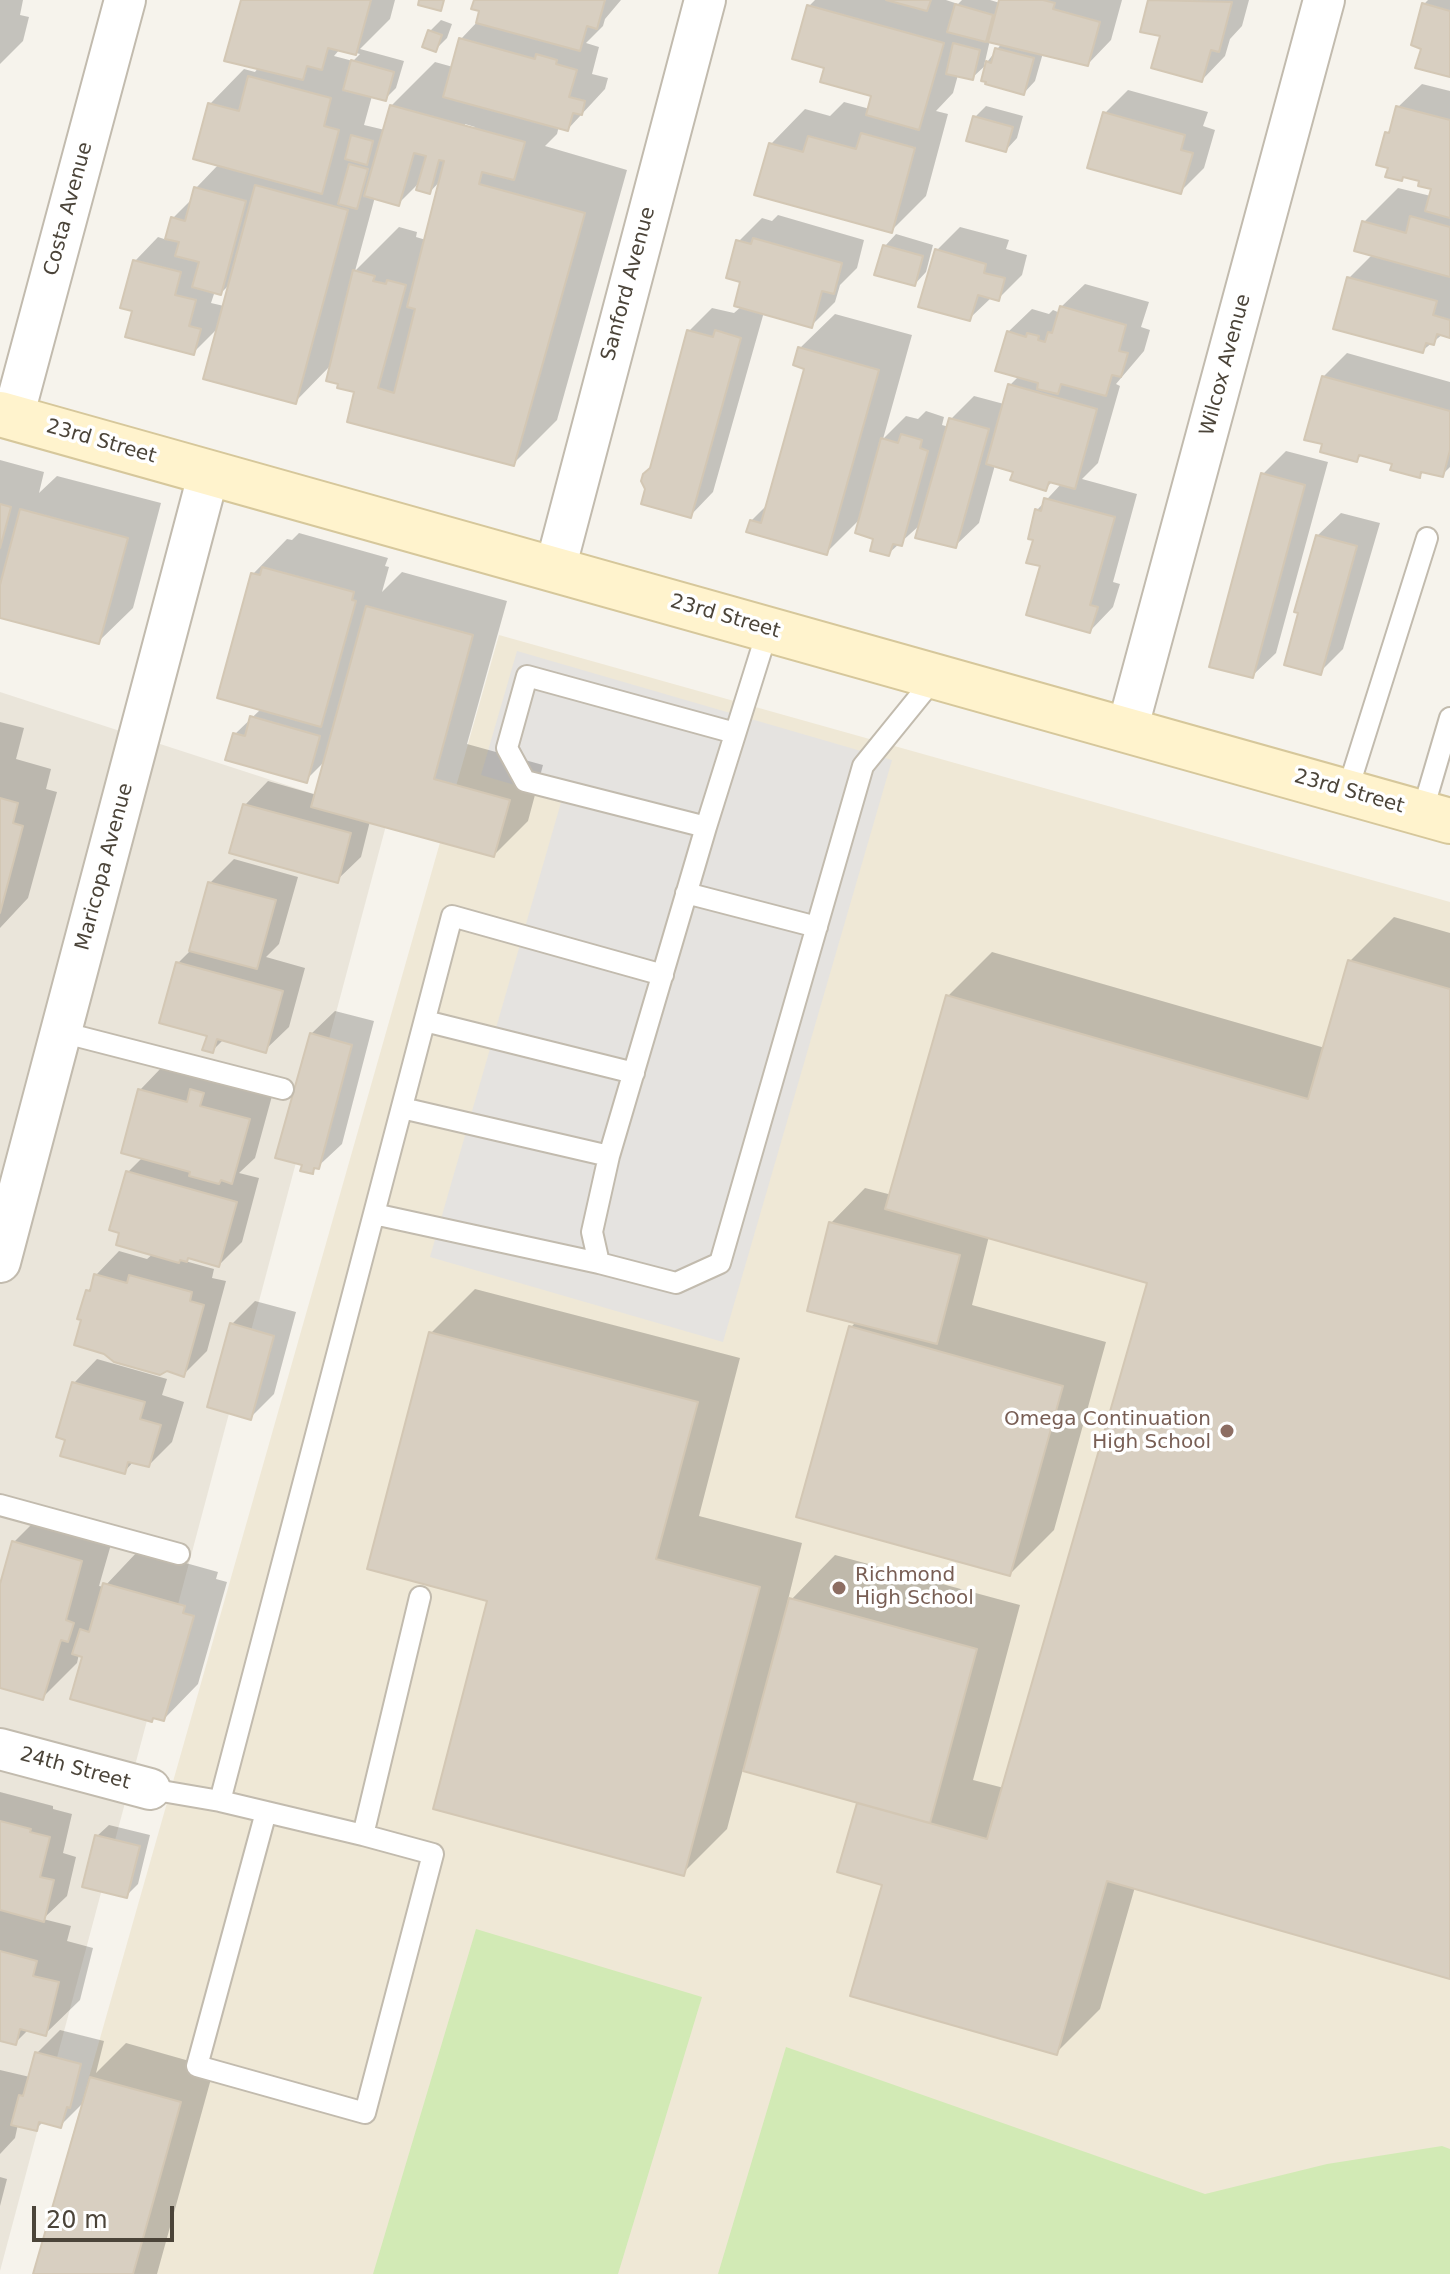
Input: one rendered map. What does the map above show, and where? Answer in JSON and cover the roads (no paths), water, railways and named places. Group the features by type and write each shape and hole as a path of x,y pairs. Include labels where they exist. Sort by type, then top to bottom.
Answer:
{"main road":[{"name":"23rd Street","path":"6,415 1436,817"}],"street":[{"name":"Costa Avenue","path":"6,415 125,0"},
{"name":"Sanford Avenue","path":"555,569 705,0"},
{"name":"Wilcox Avenue","path":"1127,730 1324,0"},
{"name":"Maricopa Avenue","path":"0,1262 209,472"},
{"name":"24th Street","path":"0,1749 150,1789"}],"lane":[{"path":"1347,792 1427,538"},
{"path":"599,1263 592,1232 609,1156 768,629"},
{"path":"706,827 525,781 507,748 527,676 735,733"},
{"path":"374,1214 676,1283 720,1263 863,766 936,676"},
{"path":"1436,817 1450,718"},
{"path":"686,893 817,927"},
{"path":"220,1801 452,916 663,975"},
{"path":"425,1021 634,1073"},
{"path":"61,1032 283,1089"},
{"path":"402,1108 609,1156"},
{"path":"0,1505 179,1554"},
{"path":"363,1835 420,1597"},
{"path":"150,1789 220,1801 363,1835 433,1854 365,2113 197,2066 266,1812"}],"place":[{"name":"Omega Continuation High School","path":"1227,1431"},
{"name":"Richmond High School","path":"839,1588"}]}
